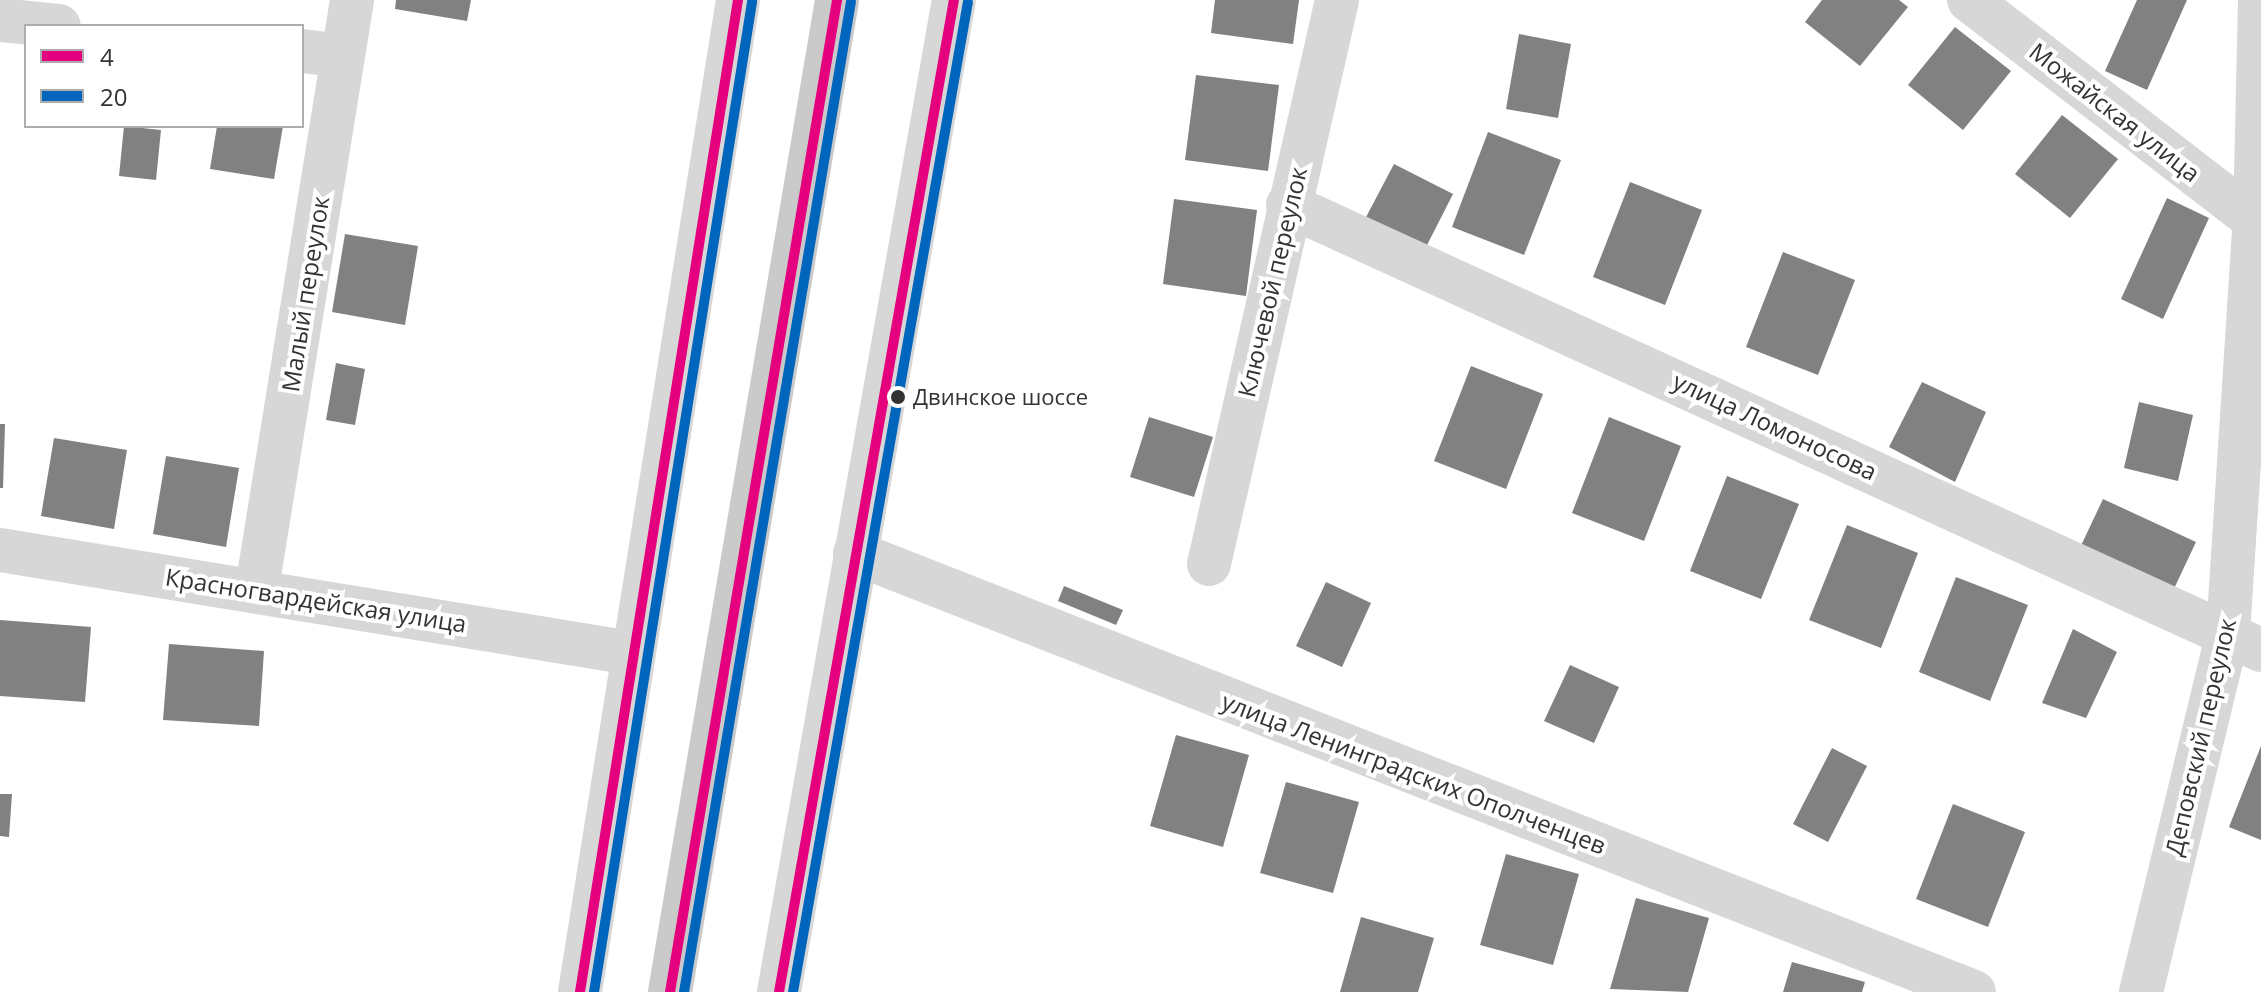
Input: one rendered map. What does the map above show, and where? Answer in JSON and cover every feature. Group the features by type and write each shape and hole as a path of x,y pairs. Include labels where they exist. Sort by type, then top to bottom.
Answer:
{"main road":[{"path":"670,992 837,0"}],"street":[{"name":"Малый переулок","path":"257,588 322,54 352,0"},
{"path":"580,992 631,653 738,0"},
{"path":"779,992 954,0"},
{"name":"Ключевой переулок","path":"1209,564 1288,205 1337,0"},
{"name":"Можайская улица","path":"1969,0 2258,222"},
{"name":"Деповский переулок","path":"2141,992 2244,641 2258,222 2260,0"},
{"path":"0,20 39,24"},
{"name":"улица Ломоносова","path":"1288,205 2244,641"},
{"name":"Красногвардейская улица","path":"0,550 257,588 631,653"},
{"name":"улица Ленинградских Ополченцев","path":"855,553 1974,992"}],"building":[{"path":"396,0 471,0 467,21 395,9"},
{"path":"1215,0 1299,0 1293,44 1211,33"},
{"path":"1822,0 1899,0 1908,7 1860,66 1805,22"},
{"path":"2137,0 2187,0 2147,90 2105,71"},
{"path":"1955,27 2011,71 1963,130 1908,85"},
{"path":"1519,34 1571,44 1558,118 1506,109"},
{"path":"1196,75 1279,85 1268,171 1185,160"},
{"path":"2062,115 2118,159 2070,218 2015,174"},
{"path":"124,128 161,130 156,180 119,176"},
{"path":"217,128 283,128 274,179 210,169"},
{"path":"1488,132 1561,160 1524,255 1452,227"},
{"path":"1394,164 1453,194 1425,249 1365,219"},
{"path":"1630,182 1702,210 1665,305 1593,277"},
{"path":"2167,198 2209,218 2163,319 2121,299"},
{"path":"1174,199 1257,210 1246,296 1163,284"},
{"path":"345,234 418,246 405,325 332,312"},
{"path":"1783,252 1855,280 1818,375 1746,347"},
{"path":"336,363 365,369 355,425 326,420"},
{"path":"1471,366 1543,394 1506,489 1434,461"},
{"path":"1922,382 1986,412 1955,482 1889,447"},
{"path":"2139,402 2193,415 2178,481 2124,468"},
{"path":"1149,417 1213,437 1194,497 1130,477"},
{"path":"1609,417 1681,446 1644,541 1572,513"},
{"path":"0,424 5,424 3,488 0,488"},
{"path":"54,438 127,450 114,529 41,516"},
{"path":"166,456 239,468 226,547 153,534"},
{"path":"1727,476 1799,504 1761,599 1690,571"},
{"path":"2103,499 2196,542 2171,595 2078,552"},
{"path":"1847,525 1918,553 1881,648 1809,620"},
{"path":"1956,577 2028,605 1990,701 1919,672"},
{"path":"1326,582 1371,603 1342,667 1296,646"},
{"path":"1064,586 1123,610 1116,625 1058,601"},
{"path":"0,620 91,627 85,702 0,696"},
{"path":"2073,629 2117,652 2086,718 2042,703"},
{"path":"169,644 264,651 259,726 163,720"},
{"path":"1570,665 1619,687 1594,743 1544,721"},
{"path":"1176,735 1249,755 1223,847 1150,826"},
{"path":"2261,746 2261,840 2229,827"},
{"path":"1832,748 1867,766 1828,842 1793,824"},
{"path":"1286,782 1359,802 1333,893 1260,873"},
{"path":"0,794 12,794 9,837 0,836"},
{"path":"1953,804 2025,832 1988,927 1916,899"},
{"path":"1506,854 1579,874 1553,965 1480,945"},
{"path":"1636,898 1709,918 1688,992 1610,989"},
{"path":"1361,917 1434,938 1418,992 1340,992"},
{"path":"1792,962 1865,982 1862,992 1783,992"}],"transit line":[{"name":"4","path":"580,992 738,0"},
{"name":"4","path":"670,992 837,0"},
{"name":"4","path":"779,992 954,0"},
{"name":"20","path":"594,992 752,2"},
{"name":"20","path":"684,992 851,2"},
{"name":"20","path":"793,992 968,2"}],"place":[{"name":"Двинское шоссе","path":"898,397"}]}
